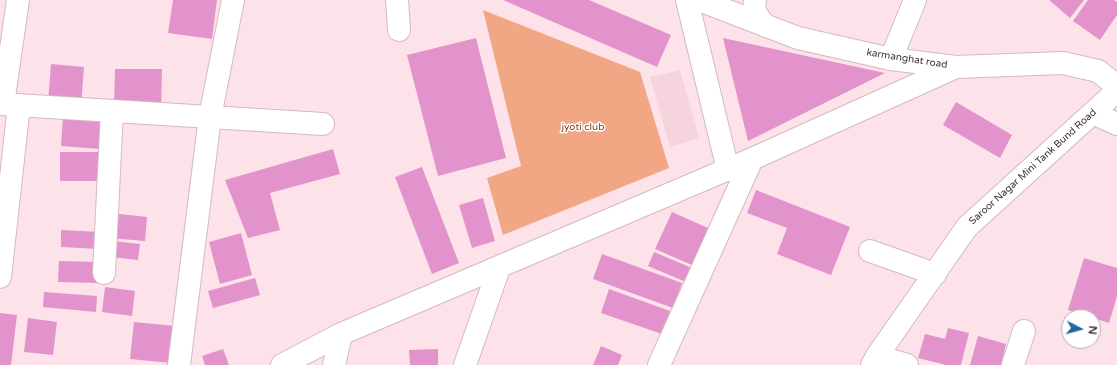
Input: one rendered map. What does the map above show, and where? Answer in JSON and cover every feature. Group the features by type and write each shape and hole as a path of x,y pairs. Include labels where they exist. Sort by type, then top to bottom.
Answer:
{"street":[{"path":"0,277 7,104 18,0"},
{"path":"179,365 210,117 233,0"},
{"path":"397,0 400,30"},
{"path":"686,0 728,170"},
{"name":"karmanghat road","path":"699,0 798,38 892,59 956,67 1063,63 1098,71 1117,86"},
{"path":"755,0 754,10 766,26"},
{"path":"892,59 915,0"},
{"path":"282,365 341,334 728,170 956,67"},
{"name":"Saroor Nagar Mini Tank Bund Road","path":"875,360 967,227 1117,91"},
{"path":"7,104 323,124"},
{"path":"104,273 112,111"},
{"path":"1093,113 1117,124"},
{"path":"659,365 752,159"},
{"path":"870,251 935,274"},
{"path":"465,365 498,268"},
{"path":"1013,365 1024,331"},
{"path":"334,365 341,334"},
{"path":"875,360 907,365"}],"shaded area":[{"path":"680,70 699,138 670,147 650,77"}],"green space":[{"name":"jyoti club","path":"483,10 640,72 669,168 503,235 487,178 521,166"}],"building":[{"path":"173,0 217,0 212,39 168,33"},
{"path":"503,0 589,0 671,35 657,67"},
{"path":"1049,0 1084,0 1070,18"},
{"path":"1088,0 1114,0 1117,2 1117,15 1100,40 1073,21"},
{"path":"476,38 506,158 438,176 407,55"},
{"path":"723,38 885,73 748,141"},
{"path":"51,64 84,67 81,106 48,103"},
{"path":"115,69 162,69 161,107 114,107"},
{"path":"956,102 1012,135 1000,158 943,125"},
{"path":"63,116 103,118 100,149 61,146"},
{"path":"333,149 340,174 270,193 280,230 248,238 225,180"},
{"path":"60,152 100,152 101,181 60,181"},
{"path":"422,167 459,263 432,274 395,177"},
{"path":"756,190 850,227 831,275 777,254 787,228 747,213"},
{"path":"483,198 495,241 472,248 459,205"},
{"path":"672,212 708,228 692,265 655,249"},
{"path":"111,213 147,217 145,241 109,238"},
{"path":"61,230 100,232 99,249 61,247"},
{"path":"241,233 252,275 220,284 209,242"},
{"path":"113,241 140,244 138,260 111,257"},
{"path":"654,252 692,268 686,282 648,266"},
{"path":"602,254 682,283 673,308 593,279"},
{"path":"1084,258 1117,268 1117,296 1109,323 1101,320 1101,309 1068,309"},
{"path":"59,261 98,262 97,283 58,282"},
{"path":"255,278 260,295 213,308 208,291"},
{"path":"105,287 135,291 132,316 102,312"},
{"path":"609,289 670,311 662,334 601,313"},
{"path":"44,292 97,296 96,312 43,307"},
{"path":"0,313 17,315 11,365 0,365"},
{"path":"28,318 57,322 53,355 24,352"},
{"path":"134,322 175,326 171,363 130,359"},
{"path":"948,328 969,333 961,365 946,365 918,358 925,334 945,339"},
{"path":"978,336 1006,344 1001,365 970,365"},
{"path":"601,346 622,355 618,365 593,365"},
{"path":"223,349 229,365 205,365 202,356"},
{"path":"438,349 438,365 410,365 409,350"}]}
